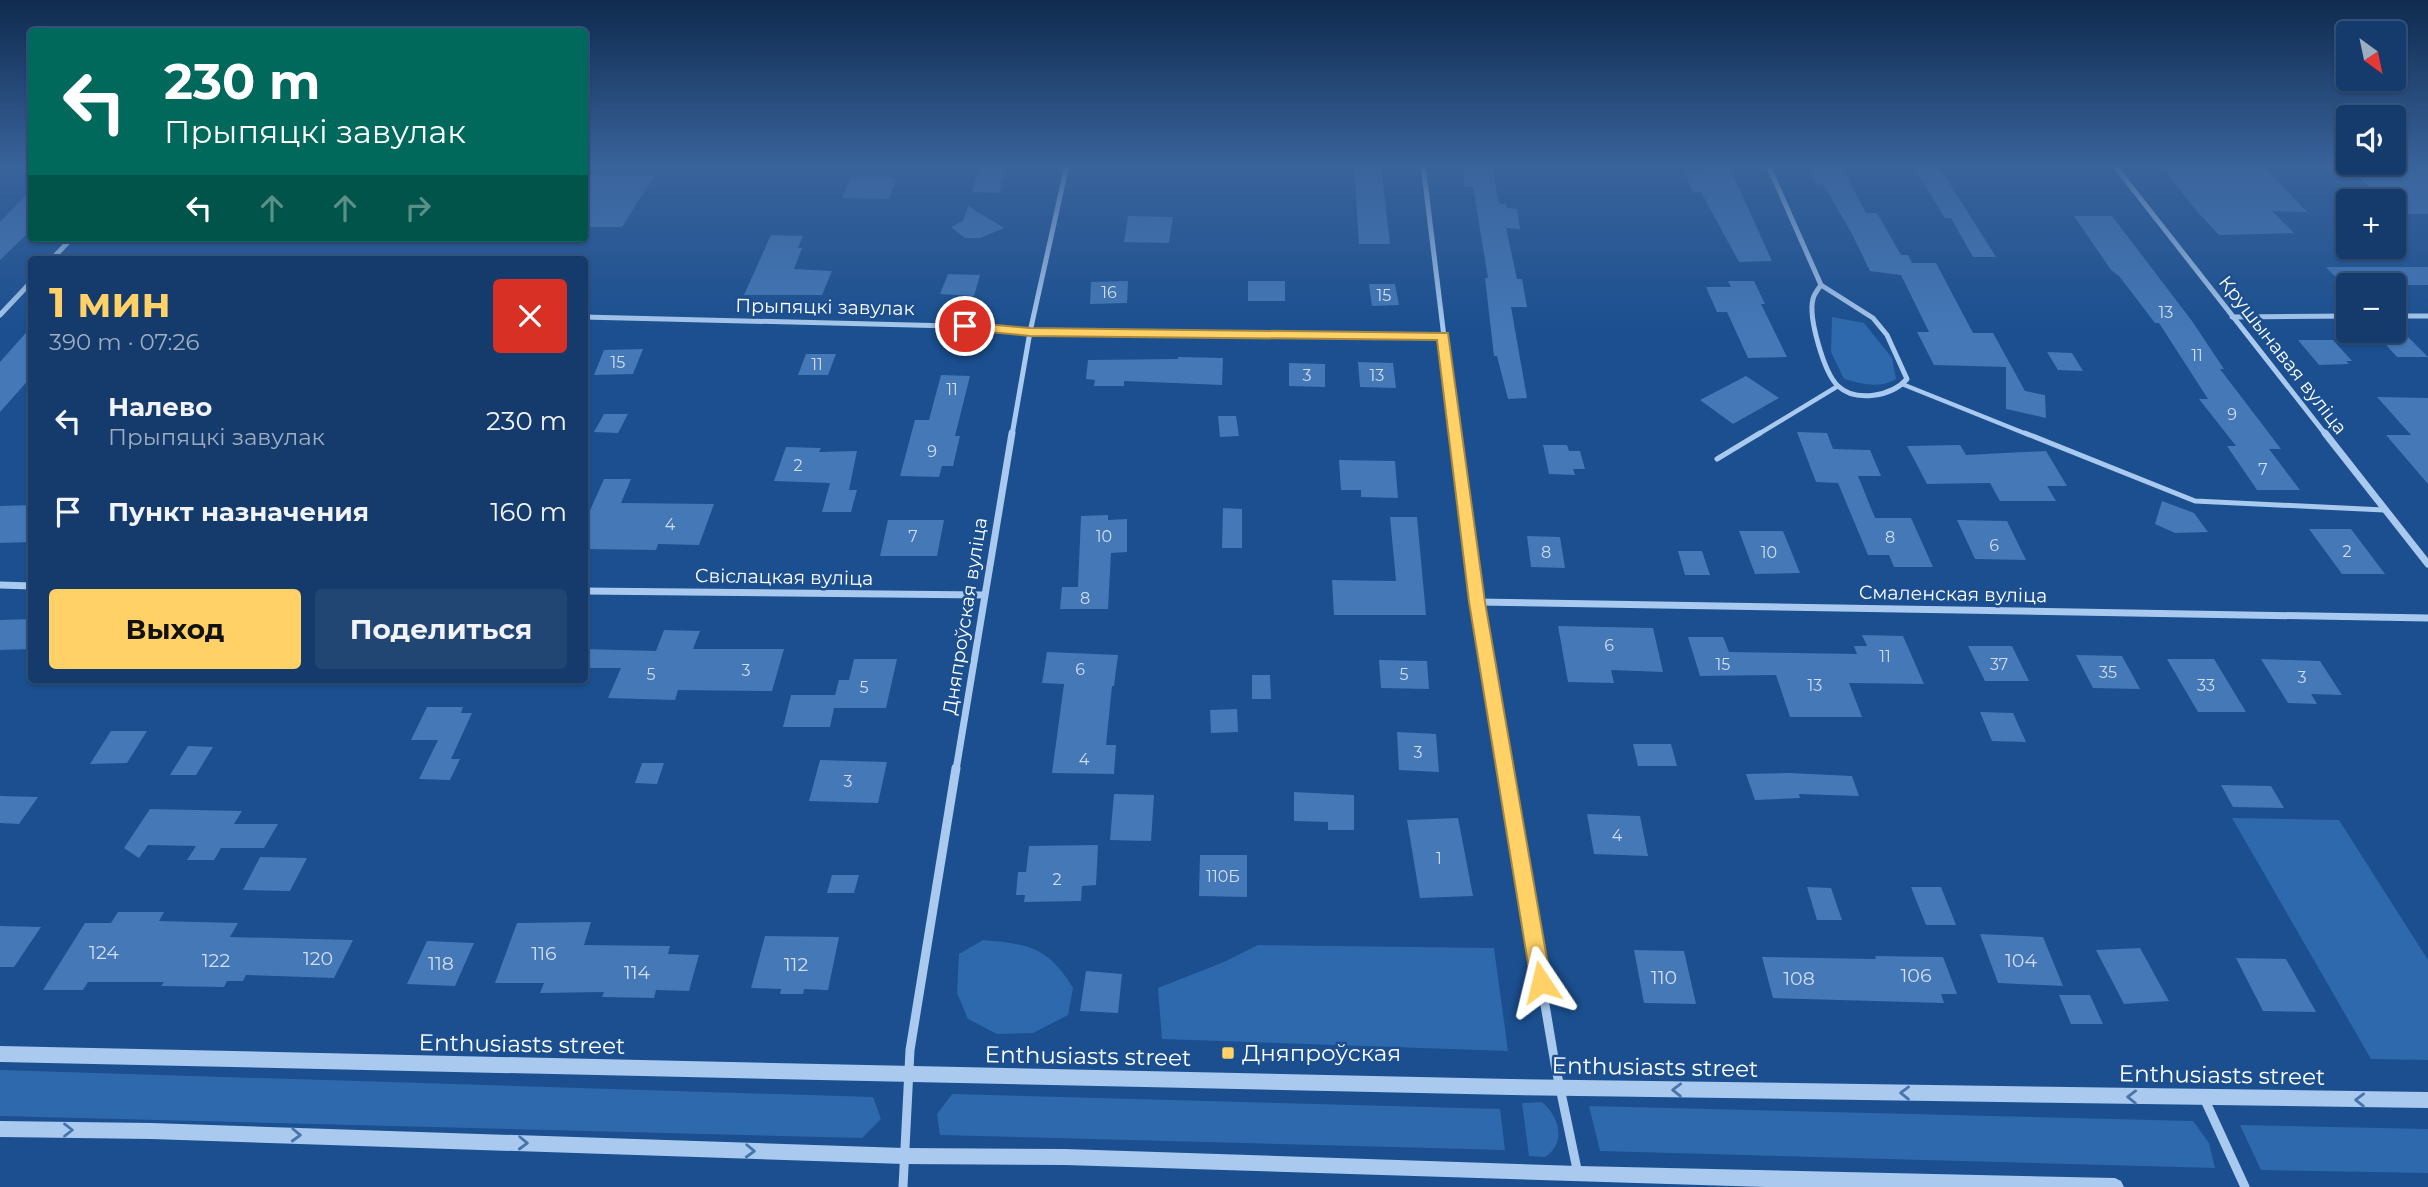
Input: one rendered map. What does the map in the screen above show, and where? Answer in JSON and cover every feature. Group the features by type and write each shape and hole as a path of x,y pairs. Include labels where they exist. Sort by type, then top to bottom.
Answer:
{"street":[{"name":"Дняпроўская вуліца","path":"903,1187 907,1076 984,595 1030,332 1055,220"},
{"path":"1429,220 1477,602 1559,1088 1578,1174"},
{"path":"1792,220 1821,285 1872,318 1887,335 1907,379 1897,390 1877,394 1850,393 1838,386 1829,375 1813,319 1812,300 1821,285"},
{"name":"Крушынавая вуліца","path":"2157,220 2428,564"},
{"path":"55,256 68,242"},
{"path":"0,315 28,285"},
{"path":"2232,317 2336,316"},
{"path":"2406,316 2428,316"},
{"name":"Прыпяцкі завулак","path":"588,317 992,327 1030,332 1443,336"},
{"path":"0,585 28,586"},
{"name":"Свіслацкая вуліца","path":"588,591 984,595"},
{"name":"Смаленская вуліца","path":"1477,602 2428,618"},
{"name":"Enthusiasts street","path":"0,1054 907,1076 2428,1100"},
{"path":"2204,1098 2245,1187"},
{"path":"0,1129 165,1131 904,1156 1079,1158 2115,1187"}],"lane":[{"path":"1902,384 2195,501 2385,510"},
{"path":"1717,459 1838,386"}],"shaded area":[{"path":"1832,317 1864,323 1892,358 1896,379 1877,385 1844,379 1831,352"},
{"path":"2232,818 2339,820 2428,960 2428,1060 2371,1059"},
{"path":"983,940 1025,946 1046,956 1064,974 1073,988 1068,1015 1033,1033 997,1034 968,1019 957,993 959,954"},
{"path":"1258,945 1494,948 1508,1051 1162,1039 1158,988 1224,962"},
{"path":"0,1070 873,1097 881,1119 862,1138 0,1116"},
{"path":"952,1094 1500,1109 1505,1150 940,1135 937,1114"},
{"path":"1542,1102 1553,1115 1558,1137 1552,1151 1545,1157 1529,1156 1522,1103"},
{"path":"1589,1106 2193,1121 2209,1143 2215,1168 1600,1151"},
{"path":"2240,1125 2428,1129 2428,1173 2261,1170"}],"building":[{"path":"28,220 28,233 0,260 0,222"},
{"path":"588,220 626,220 622,227 588,227"},
{"path":"992,220 1004,228 980,238 965,238 951,227 963,221"},
{"path":"1127,220 1172,220 1169,243 1124,242"},
{"path":"1358,220 1387,220 1390,244 1359,244"},
{"path":"1479,220 1519,220 1520,229 1506,228 1517,279 1522,279 1527,307 1511,307 1527,398 1508,399 1497,356 1494,356 1485,278 1488,278"},
{"path":"1716,220 1754,220 1772,261 1739,262"},
{"path":"1844,220 1881,220 1901,255 1908,255 1912,263 1936,263 1973,333 1993,333 2025,391 2045,395 2046,418 2006,409 2006,367 1934,365 1917,332 1929,332 1901,275 1870,271"},
{"path":"1952,220 1973,220 1996,257 1973,257"},
{"path":"2077,220 2115,220 2192,321 2224,369 2220,369 2281,449 2269,449 2300,490 2257,490 2227,446 2236,446 2199,399 2208,399 2159,323 2155,323 2119,276 2111,270"},
{"path":"2205,220 2281,220 2294,233 2219,235"},
{"path":"771,235 803,236 798,248 802,248 794,269 832,271 822,295 744,295"},
{"path":"2326,267 2428,267 2428,285 2406,285 2406,273 2336,273 2336,278"},
{"path":"948,274 980,275 974,296 940,294"},
{"path":"1128,281 1127,303 1090,304 1091,282"},
{"path":"1248,281 1285,281 1285,301 1248,301"},
{"path":"1728,281 1754,281 1765,304 1761,304 1787,357 1748,358 1727,312 1717,312 1706,287 1731,287"},
{"path":"1369,284 1395,284 1399,305 1372,306"},
{"path":"28,330 28,380 0,412 0,362"},
{"path":"2408,337 2428,357 2397,357 2384,343 2406,343"},
{"path":"2298,340 2333,340 2352,361 2346,361 2349,364 2319,365"},
{"path":"643,349 633,374 594,375 604,350"},
{"path":"2047,352 2072,353 2083,371 2058,370"},
{"path":"806,354 836,354 828,375 798,375"},
{"path":"1223,358 1222,385 1124,381 1124,386 1094,386 1095,380 1086,379 1088,360"},
{"path":"1358,362 1393,363 1396,388 1360,387"},
{"path":"1289,363 1325,364 1325,387 1289,386"},
{"path":"941,375 970,376 955,436 960,436 953,466 942,466 939,477 900,476 915,420 929,420"},
{"path":"1746,376 1779,398 1733,424 1700,400"},
{"path":"2377,397 2428,398 2428,484 2386,435 2411,435"},
{"path":"604,414 628,414 618,433 594,432"},
{"path":"1218,416 1236,416 1239,436 1220,437"},
{"path":"1797,432 1827,433 1833,449 1870,450 1881,476 1858,476 1875,518 1911,518 1933,567 1894,567 1889,555 1868,555 1838,483 1816,482"},
{"path":"1543,445 1567,445 1569,451 1580,451 1585,469 1573,469 1575,475 1549,474"},
{"path":"1960,445 1966,455 2046,451 2067,486 2047,486 2056,501 2000,501 1990,483 1927,484 1907,446"},
{"path":"786,447 821,448 819,452 857,451 849,490 857,490 851,512 822,512 830,483 774,481"},
{"path":"1339,460 1395,461 1398,498 1361,497 1361,490 1341,490"},
{"path":"604,479 631,479 621,503 714,504 699,545 658,544 656,550 588,549 588,515"},
{"path":"2162,501 2194,513 2208,532 2175,533 2155,524"},
{"path":"28,505 28,542 0,543 0,506"},
{"path":"1223,508 1242,509 1242,548 1222,548"},
{"path":"1108,515 1108,520 1127,519 1127,552 1111,553 1108,609 1060,609 1062,587 1078,587 1081,516"},
{"path":"1390,517 1417,517 1426,615 1334,615 1332,580 1396,581"},
{"path":"888,520 944,520 937,556 880,556"},
{"path":"1957,520 2007,521 2026,560 1975,559"},
{"path":"2309,529 2351,529 2385,574 2342,574"},
{"path":"1739,531 1783,531 1800,573 1755,574"},
{"path":"1527,536 1560,537 1565,568 1531,567"},
{"path":"1678,551 1702,551 1710,575 1685,575"},
{"path":"28,619 28,649 0,650 0,620"},
{"path":"1558,626 1653,628 1663,672 1611,670 1614,683 1568,682"},
{"path":"664,630 700,631 693,649 784,649 772,691 678,690 675,700 608,698 621,668 588,668 588,649 656,651"},
{"path":"1862,635 1903,636 1924,684 1849,683 1862,717 1790,717 1776,675 1700,676 1688,637 1723,637 1729,652 1857,654 1854,646 1867,646"},
{"path":"1968,646 2012,646 2029,681 1985,681"},
{"path":"1047,652 1118,655 1106,745 1116,745 1114,774 1052,773 1064,684 1042,683"},
{"path":"2076,655 2122,656 2140,689 2093,688"},
{"path":"854,659 897,659 886,708 834,708 830,727 783,727 791,695 835,695 839,680 849,680"},
{"path":"2167,659 2214,659 2246,712 2198,712"},
{"path":"2261,659 2320,661 2342,695 2311,694 2317,704 2288,703"},
{"path":"1379,660 1427,661 1429,689 1381,688"},
{"path":"1252,675 1270,675 1271,699 1252,699"},
{"path":"427,707 463,707 461,713 472,713 451,759 460,759 450,780 419,779 438,740 411,740"},
{"path":"1237,709 1238,732 1211,733 1210,710"},
{"path":"1980,712 2013,713 2026,742 1992,741"},
{"path":"111,731 147,731 127,763 90,764"},
{"path":"1397,732 1436,734 1439,772 1399,770"},
{"path":"1633,744 1671,744 1677,766 1638,766"},
{"path":"188,746 213,747 196,775 170,775"},
{"path":"820,760 887,762 878,803 809,801"},
{"path":"642,763 664,763 657,784 635,783"},
{"path":"1746,774 1852,776 1859,796 1799,794 1800,798 1755,800"},
{"path":"2221,785 2271,786 2284,808 2233,807"},
{"path":"1294,792 1354,795 1354,830 1328,830 1328,822 1294,821"},
{"path":"1114,794 1154,795 1151,841 1110,840"},
{"path":"0,796 38,797 19,824 0,823"},
{"path":"150,809 242,811 234,824 278,824 264,848 221,848 214,860 187,860 196,846 148,845 139,858 124,848"},
{"path":"1587,814 1640,816 1648,856 1594,854"},
{"path":"1458,818 1473,896 1420,898 1407,820"},
{"path":"1098,845 1096,885 1082,886 1081,901 1024,902 1025,895 1016,895 1018,872 1026,872 1029,846"},
{"path":"1200,855 1247,855 1247,897 1199,896"},
{"path":"260,857 307,858 290,891 243,890"},
{"path":"832,875 859,875 854,893 827,893"},
{"path":"1807,887 1831,888 1842,920 1817,920"},
{"path":"1911,887 1941,887 1956,925 1926,925"},
{"path":"118,912 164,912 159,921 238,923 230,937 353,940 334,978 246,975 243,981 227,981 224,987 161,986 164,982 88,982 83,990 43,990 85,923 111,923"},
{"path":"591,922 584,945 670,946 668,954 699,955 689,991 656,990 654,998 602,997 604,992 540,993 544,983 495,983 517,923"},
{"path":"0,926 41,927 14,967 0,967"},
{"path":"1980,934 2043,937 2063,986 1998,983"},
{"path":"765,936 839,937 828,990 804,989 803,994 780,994 781,989 751,988"},
{"path":"427,941 474,943 455,986 407,984"},
{"path":"2140,948 2169,1001 2124,1004 2096,950"},
{"path":"1634,950 1684,951 1696,1004 1644,1003"},
{"path":"1875,956 1943,957 1957,994 1941,994 1944,1003 1773,998 1762,957 1876,959"},
{"path":"2236,958 2286,959 2316,1012 2263,1011"},
{"path":"1086,971 1122,974 1118,1013 1080,1011"},
{"path":"2059,995 2090,995 2103,1024 2071,1024"}],"place":[{"name":"Дняпроўская","path":"1228,1053"}],"route":[{"path":"965,326 1030,332 1443,336 1477,602 1541,982"}]}
